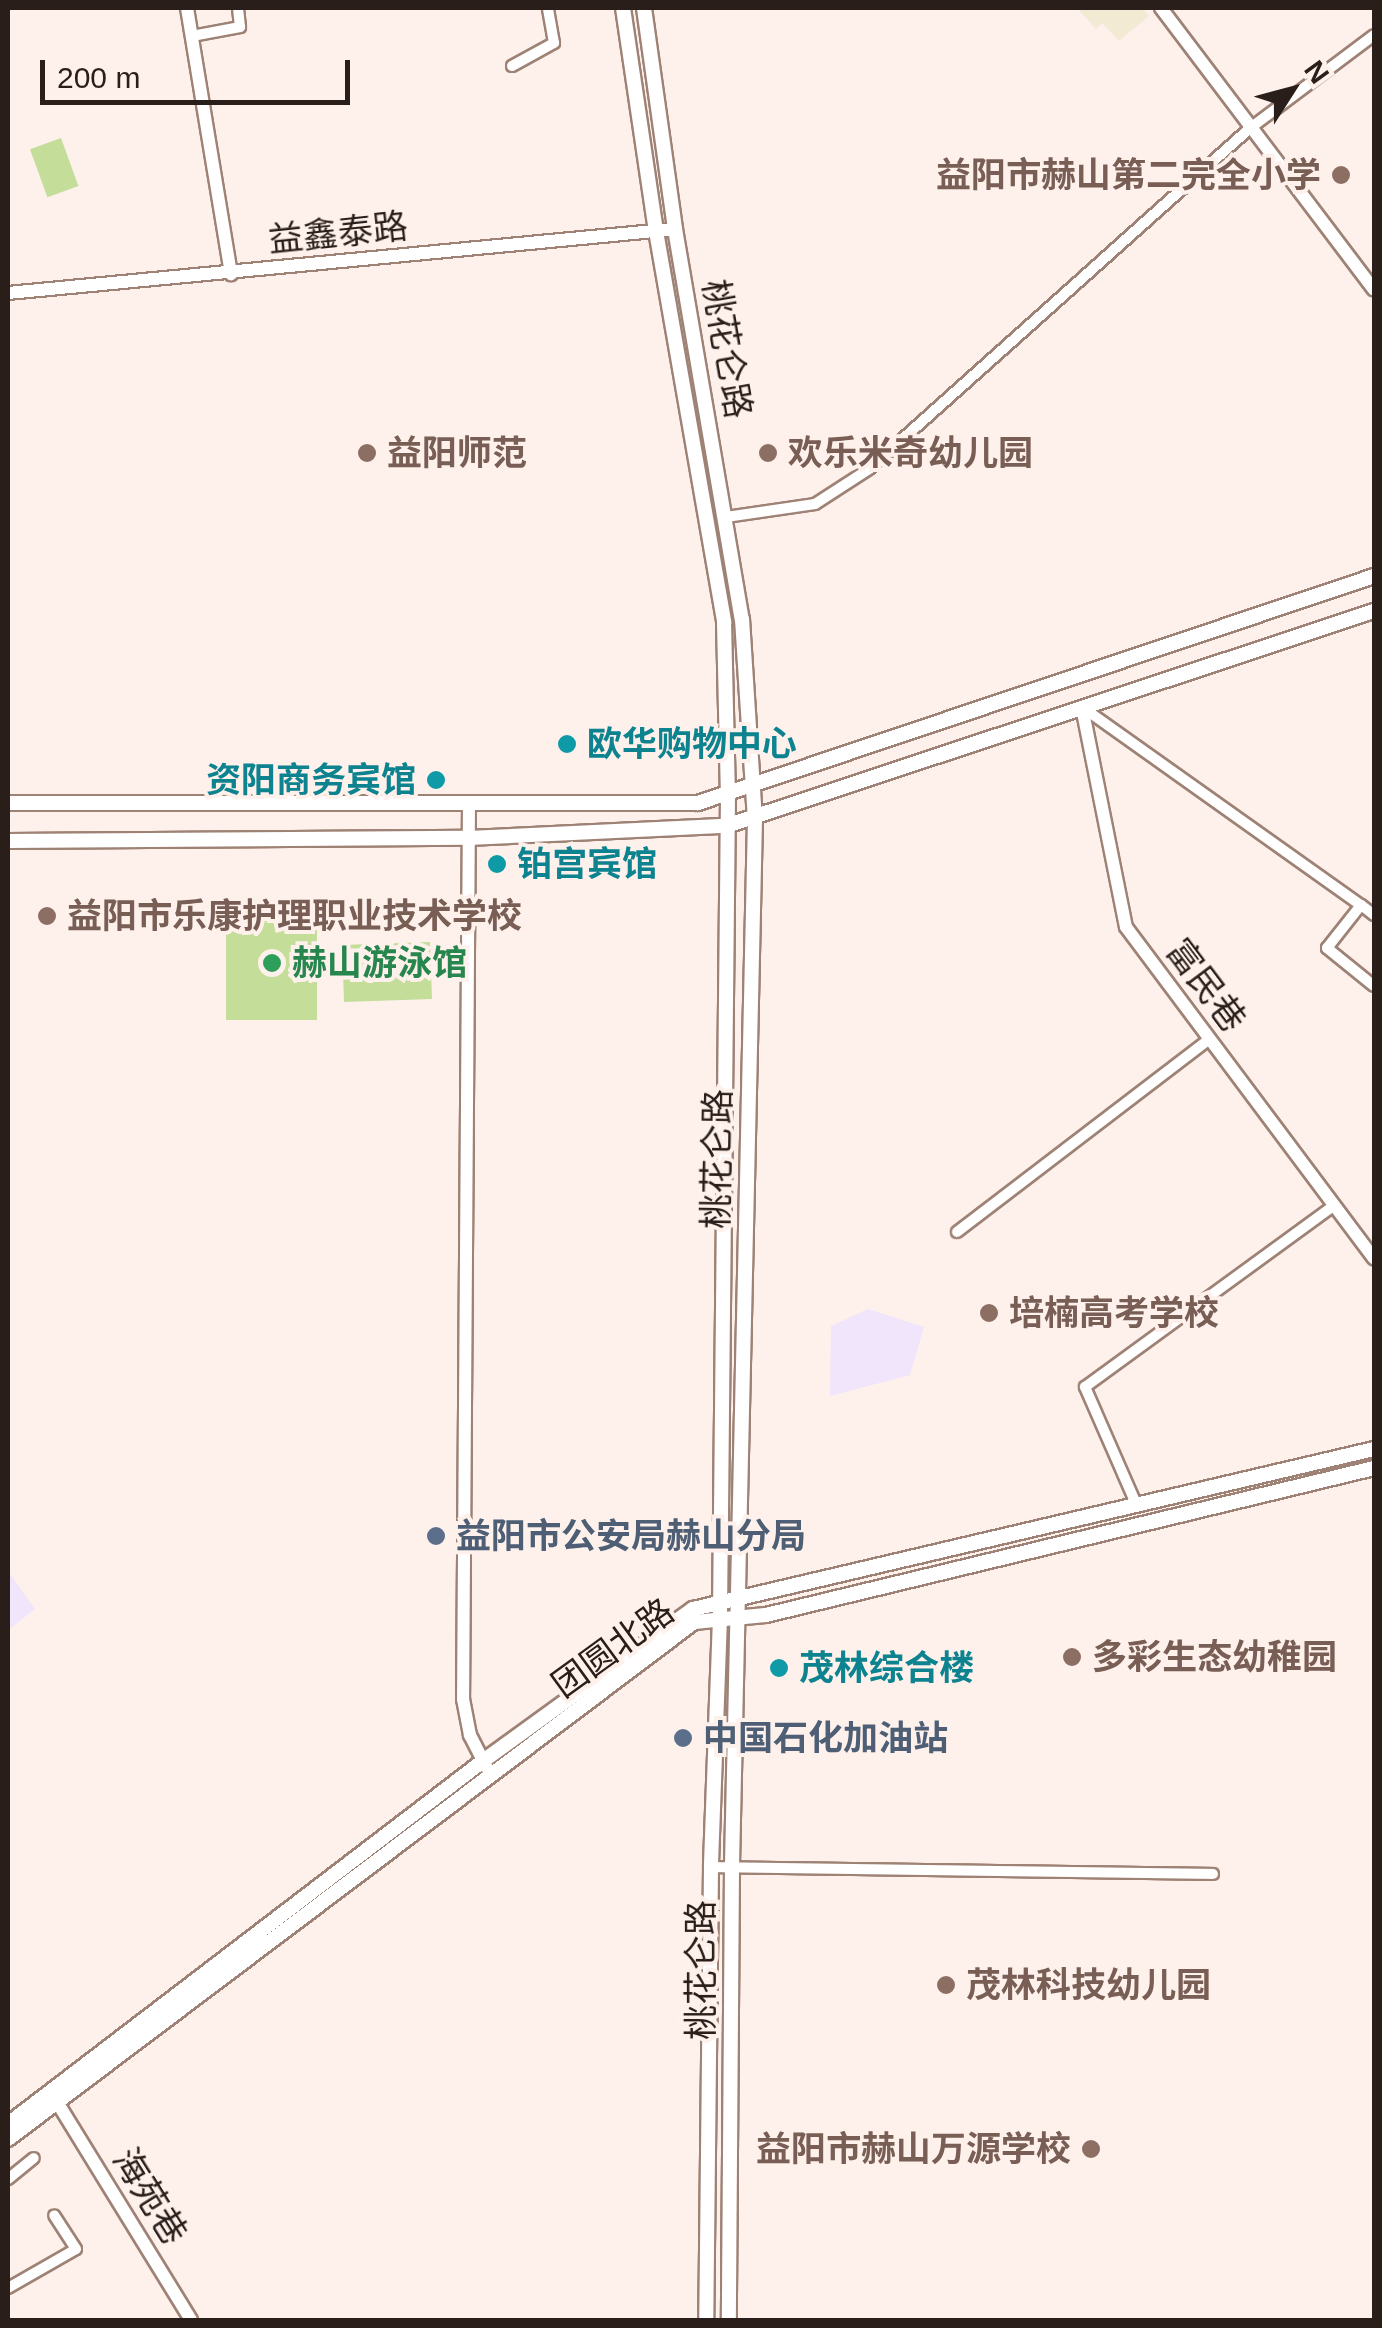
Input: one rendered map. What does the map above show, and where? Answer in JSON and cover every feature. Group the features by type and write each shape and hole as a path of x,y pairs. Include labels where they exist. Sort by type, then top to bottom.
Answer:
{"main road":[{"name":"桃花仑路","path":"623,8 656,231 724,622 728,796 720,1618 711,1868 706,2320"},
{"name":"桃花仑路","path":"644,8 675,229 742,619 755,819 732,1867 729,2320"},
{"path":"8,803 698,804 1374,576"},
{"path":"8,841 468,838 726,826 1374,611"},
{"name":"团圆北路","path":"8,2140 693,1609 1374,1450"},
{"name":"团圆北路","path":"8,2124 487,1768 694,1622 739,1619 1374,1468"}],"street":[{"path":"187,8 231,274"},
{"path":"192,36 240,28 238,8"},
{"path":"512,66 554,42 548,8"},
{"path":"1160,8 1374,290"},
{"path":"726,517 815,504 869,469 1250,129 1374,35"},
{"name":"益鑫泰路","path":"8,292 231,274 675,229"},
{"path":"1082,707 1374,915"},
{"name":"富民巷","path":"1082,707 1126,927 1374,1258"},
{"path":"469,803 463,1699 470,1735 487,1768"},
{"path":"1361,905 1327,948 1374,986"},
{"path":"958,1232 1209,1039"},
{"path":"1136,1506 1085,1386 1335,1205"},
{"path":"711,1868 1213,1874"},
{"name":"海苑巷","path":"57,2102 191,2320"},
{"path":"8,2179 34,2158"},
{"path":"8,2288 76,2249 54,2215"}],"shaded area":[{"path":"1077,8 1142,8 1149,16 1119,41 1102,23 1096,29"},
{"path":"868,1309 924,1327 910,1375 830,1396 831,1326"},
{"path":"8,1571 35,1609 8,1630"}],"green space":[{"path":"61,138 78,186 47,197 30,149"},
{"name":"赫山游泳馆","path":"226,905 317,905 317,1020 226,1020"},
{"path":"430,942 432,999 344,1002 342,945"}],"place":[{"name":"益阳市赫山第二完全小学","path":"1341,175"},
{"name":"益阳师范","path":"367,453"},
{"name":"欢乐米奇幼儿园","path":"768,453"},
{"name":"欧华购物中心","path":"567,744"},
{"name":"资阳商务宾馆","path":"436,780"},
{"name":"铂宫宾馆","path":"497,864"},
{"name":"益阳市乐康护理职业技术学校","path":"47,916"},
{"name":"赫山游泳馆","path":"272,963"},
{"name":"培楠高考学校","path":"989,1313"},
{"name":"益阳市公安局赫山分局","path":"436,1536"},
{"name":"多彩生态幼稚园","path":"1072,1657"},
{"name":"茂林综合楼","path":"779,1668"},
{"name":"中国石化加油站","path":"683,1738"},
{"name":"茂林科技幼儿园","path":"946,1985"},
{"name":"益阳市赫山万源学校","path":"1091,2149"}]}
